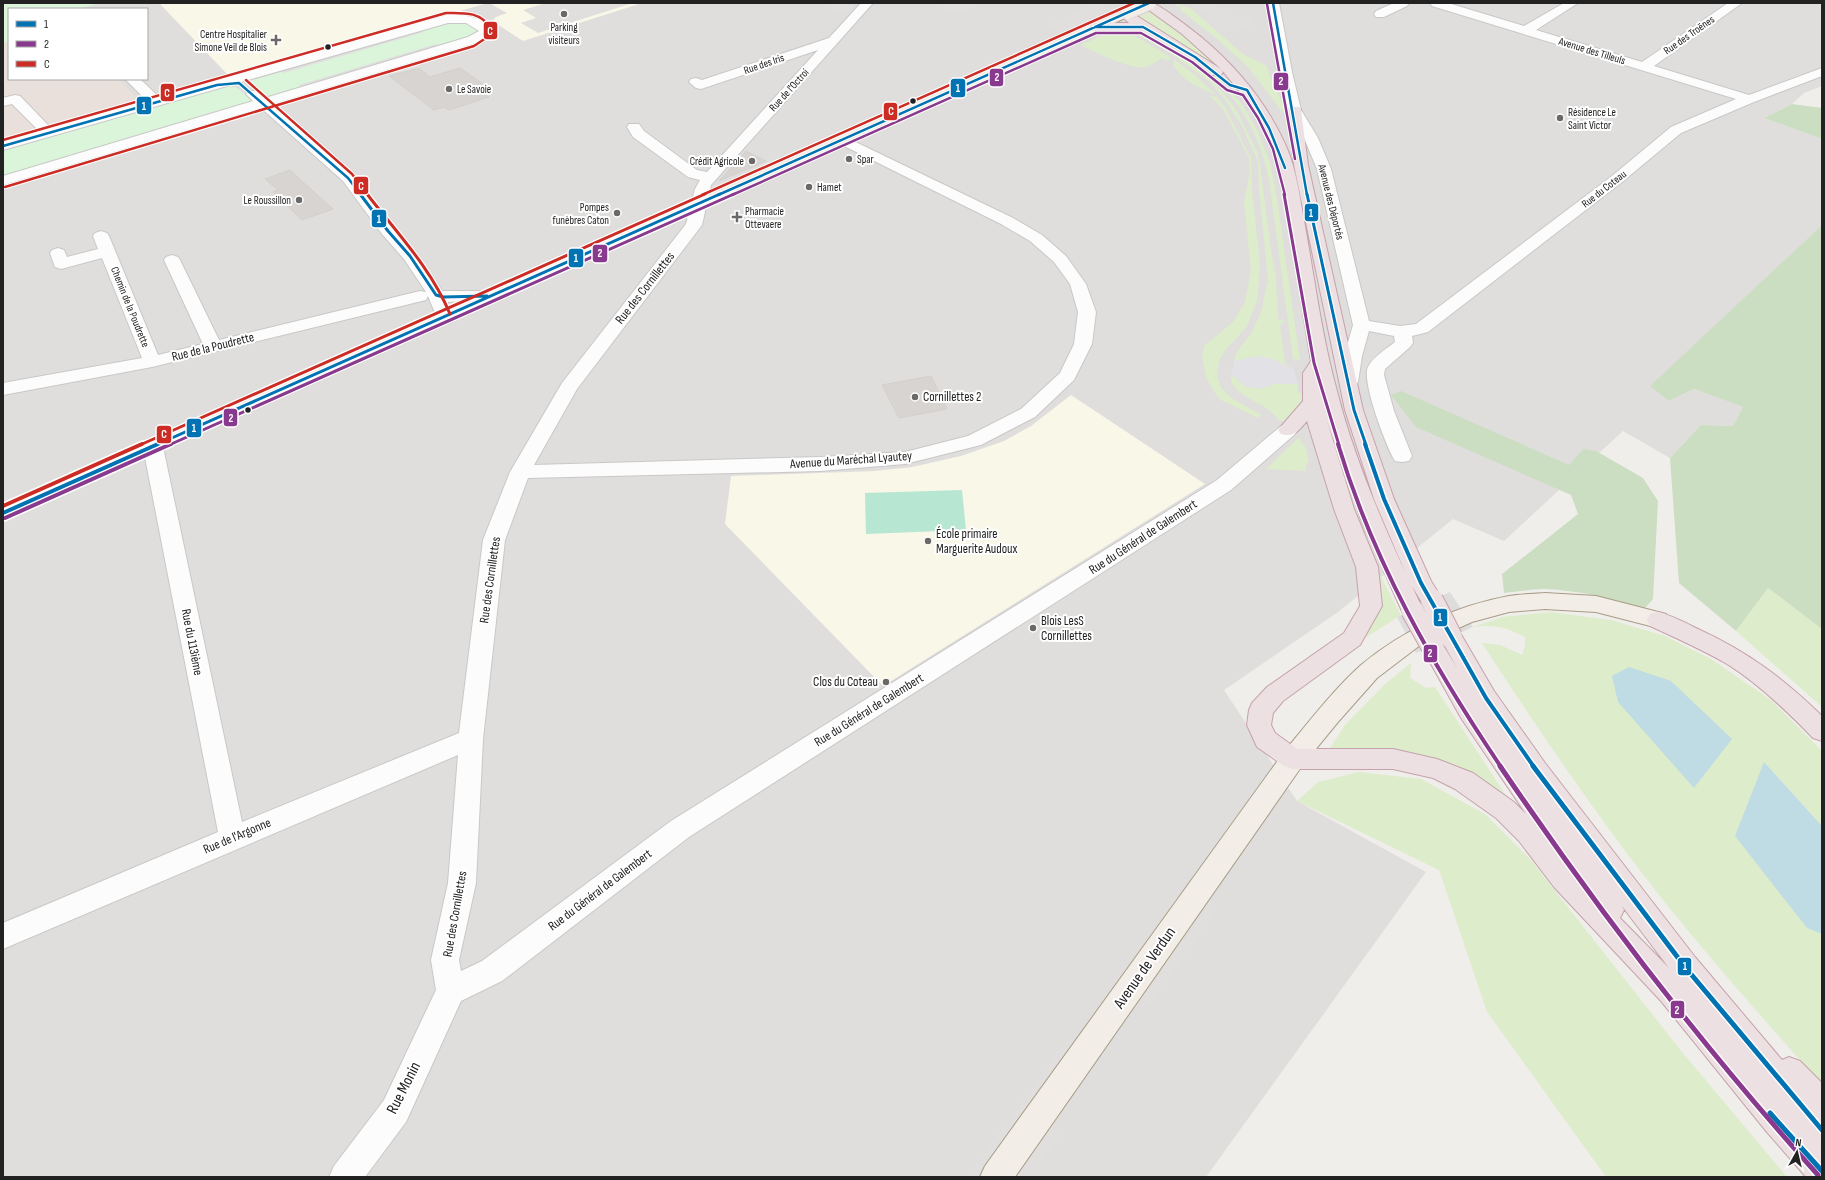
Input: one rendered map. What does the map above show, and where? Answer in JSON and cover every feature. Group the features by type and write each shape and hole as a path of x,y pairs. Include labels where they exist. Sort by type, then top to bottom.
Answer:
{"highway":[{"path":"1145,3 1197,39 1216,56 1247,90 1263,115 1279,147 1294,205 1318,383 1321,437 1344,508 1367,567 1371,606 1352,639 1275,694 1261,710 1259,725 1266,740 1293,760 1393,759 1437,769 1464,781 1505,810 1523,828 1564,878 1822,1105"},
{"path":"1160,3 1197,29 1240,67 1284,125 1301,165"},
{"path":"1127,13 1143,28 1195,57 1230,85 1247,90"},
{"path":"1095,27 1120,26 1143,28"},
{"path":"1294,110 1301,165"},
{"name":"Avenue des Déportés","path":"1301,165 1350,390 1366,448 1384,499 1422,583 1422,605"},
{"path":"1288,430 1301,416 1318,383"},
{"path":"1318,383 1390,563 1422,605 1441,642 1470,711 1510,771 1551,830 1678,979 1822,1130"},
{"path":"1288,430 1303,430 1321,437"},
{"path":"1658,620 1699,639 1736,659 1789,698 1822,731"},
{"path":"1678,979 1777,1120 1822,1171"}],"main road":[{"path":"1109,3 1127,13"},
{"path":"3,513 487,296 1150,3"},
{"name":"Avenue de Verdun","path":"996,1177 1293,760 1329,715 1369,672 1411,640 1466,615 1509,604 1545,601 1596,604 1658,620"}],"street":[{"name":"Rue de l'Octroi","path":"699,203 703,186 866,3"},
{"name":"Avenue des Déportés","path":"1273,3 1285,72 1294,110 1311,138 1324,169 1356,309 1362,325 1353,356 1350,390"},
{"path":"1380,14 1403,3"},
{"name":"Avenue des Tilleuls","path":"1436,3 1749,99"},
{"path":"1524,30 1572,3"},
{"name":"Rue des Troënes","path":"1643,67 1736,3"},
{"path":"3,146 217,85 246,80 447,19 468,19 484,28 485,32 472,40 3,181"},
{"name":"Rue des Iris","path":"696,82 701,85 833,40"},
{"name":"Rue du Coteau","path":"1362,325 1402,331 1413,331 1422,328 1617,179 1676,130 1749,99 1822,72"},
{"path":"133,80 156,102"},
{"path":"246,80 262,102 348,178 388,231 397,254 428,296 428,308 444,316"},
{"path":"3,102 15,98 48,134"},
{"path":"634,127 638,134 693,174 711,177 722,193"},
{"name":"Avenue du Maréchal Lyautey","path":"520,472 820,464 905,458 974,441 1028,413 1068,376 1083,344 1088,312 1078,284 1060,259 1036,238 1007,221 841,140"},
{"name":"Rue des Cornillettes","path":"451,991 445,960 462,883 471,739 494,540 520,472 569,387 694,225 697,218 699,203"},
{"name":"Chemin de la Poudrette","path":"101,236 152,362"},
{"name":"Chemin de la Poudrette","path":"58,253 61,264 107,252"},
{"path":"172,260 213,347"},
{"name":"Rue de la Poudrette","path":"3,389 152,362 428,296 487,296"},
{"path":"1402,331 1404,343 1376,368 1374,378 1402,456"},
{"name":"Rue du Général de Galembert","path":"451,991 492,971 680,829 1224,485 1288,430"},
{"name":"Rue du 113ième","path":"153,447 232,838"},
{"name":"Rue de l'Argonne","path":"3,936 232,838 471,739"},
{"name":"Rue Monin","path":"345,1177 395,1111 451,991"}],"shaded area":[{"path":"3,3 1822,3 1822,86 1804,93 1792,104 1764,118 1822,139 1822,225 1651,386 1669,401 1694,389 1743,407 1733,426 1701,425 1670,458 1623,431 1504,541 1453,519 1338,612 1224,690 1297,801 1426,872 1206,1177 3,1177"},
{"name":"Centre Hospitalier Simone Veil de Blois","path":"159,3 488,3 229,76"},
{"path":"489,3 642,3 523,41 492,21 496,17 507,13"},
{"name":"Parking visiteurs","path":"546,3 633,3 538,33 521,23 536,18 523,10"},
{"path":"855,3 855,6 845,15 821,4"},
{"path":"930,3 976,3 980,5 958,14"},
{"path":"1081,3 1101,3 1111,10 1063,31 1046,24 1068,18 1083,9 1084,6"},
{"path":"1191,3 1216,3 1217,11 1222,15 1251,16 1253,27 1223,25"},
{"path":"420,29 424,32 284,73 280,69"},
{"path":"8,41 8,80 120,80 136,97 126,106 3,141 3,43"},
{"path":"436,44 440,47 303,88 299,85"},
{"path":"1258,356 1273,359 1294,368 1298,384 1274,384 1262,389 1244,386 1235,377 1231,376 1234,361"},
{"name":"École primaire Marguerite Audoux","path":"1071,395 1205,484 883,686 725,524 731,476 875,471 912,467 961,456 1004,441 1031,426"},
{"path":"1210,904 1218,909 1149,1006 1141,1001"},
{"path":"1069,1038 1076,1043 978,1177 967,1177"},
{"path":"1052,1127 1061,1134 1030,1177 1016,1177"}],"green space":[{"path":"3,3 100,3 82,8 8,8 8,41 3,43"},
{"path":"1172,3 1190,8 1243,54 1267,66 1273,84 1288,113 1284,114 1248,67 1216,38 1180,10 1182,8"},
{"path":"1151,12 1196,45 1220,69 1137,18"},
{"path":"440,22 466,22 478,28 478,32 475,36 271,96 265,95 250,82 253,77"},
{"path":"1116,30 1127,31 1170,57 1169,61 1162,58 1146,67 1132,66 1113,60 1080,45"},
{"path":"1130,30 1141,31 1204,66 1221,81 1242,104 1257,130 1271,166 1300,360 1293,359 1270,186 1262,152 1241,109 1220,83 1207,71 1202,71 1219,88 1237,111 1257,152 1276,277 1278,319 1285,321 1280,325 1285,363 1289,367 1273,359 1234,361 1237,352 1252,332 1261,312 1268,280 1258,162 1242,126 1223,97 1210,82 1172,54"},
{"path":"1174,59 1195,75 1216,95 1187,80 1173,65"},
{"path":"228,86 237,88 250,98 250,101 247,104 3,179 3,149"},
{"path":"1210,96 1217,97 1226,109 1251,158 1252,189 1260,266 1257,301 1246,328 1226,349 1219,361 1217,375 1221,388 1233,399 1261,415 1258,418 1219,399 1206,378 1202,356 1204,346 1233,322 1245,302 1251,271 1244,202 1250,172 1249,158 1223,109"},
{"path":"1792,104 1822,108 1822,139 1764,118"},
{"path":"1822,225 1822,629 1768,588 1736,631 1679,583 1670,458 1701,425 1733,426 1743,407 1694,389 1669,401 1650,386"},
{"path":"1231,376 1235,377 1244,386 1261,389 1274,384 1298,384 1297,392 1305,394 1295,412 1283,421 1280,421 1266,408 1244,395 1234,387"},
{"path":"1401,391 1569,465 1583,449 1596,451 1643,478 1658,501 1653,599 1645,608 1620,601 1569,591 1539,589 1504,593 1502,574 1578,514 1571,495 1416,427 1391,395"},
{"path":"1298,438 1305,446 1307,452 1309,463 1306,463 1306,471 1266,469"},
{"path":"962,490 966,530 866,534 865,493"},
{"path":"1377,569 1401,615 1356,644"},
{"path":"1768,588 1822,629 1822,707 1736,631"},
{"path":"1550,612 1611,620 1665,636 1711,659 1771,700 1822,751 1822,826 1764,762 1807,928 1822,934 1822,1085 1707,954 1642,873 1560,760 1482,643 1500,645 1522,655 1525,646 1525,637 1500,627 1473,627 1502,617"},
{"path":"1411,663 1410,678 1426,688 1435,687 1511,803 1472,777 1328,751 1345,725 1385,684"},
{"path":"1359,772 1421,779 1485,814 1530,859 1682,1052 1787,1177 1606,1177 1487,1012 1439,870 1297,801 1318,782"}],"water":[{"path":"1629,667 1671,681 1732,739 1694,788 1618,702 1612,676"},
{"path":"1764,762 1822,826 1822,934 1807,928 1735,836"}],"pier":[{"path":"1294,368 1385,397 1391,414 1298,384"},
{"path":"1450,592 1473,627 1416,653 1397,617"}],"building":[{"name":"Le Savoie","path":"460,68 493,91 484,94 489,97 449,110 444,107 434,110 389,76 420,69 430,77"},
{"name":"Crédit Agricole","path":"746,151 766,161 719,181"},
{"name":"Le Roussillon","path":"290,170 333,209 302,220 273,192 278,190 265,179"},
{"name":"Cornillettes 2","path":"931,376 947,409 899,418 882,385"}],"transit line":[{"name":"C","path":"3,506 1134,3"},
{"name":"1","path":"3,513 1149,3"},
{"name":"1","path":"1273,3 1299,144 1301,165 1354,410 1384,499 1421,583 1486,698 1536,770 1685,967 1822,1130"},
{"name":"2","path":"1267,4 1295,159"},
{"name":"C","path":"3,140 446,13 473,14 485,21 491,32 489,36 474,46 5,187"},
{"name":"1","path":"1095,27 1143,27 1195,57 1230,85 1247,90 1269,128 1278,147 1285,168"},
{"name":"2","path":"5,518 1096,33 1141,33 1192,62 1227,90 1243,95 1258,118 1273,149 1279,168 1290,220 1314,363 1350,483 1383,565 1407,613 1465,714 1546,834 1665,995 1772,1124 1818,1175"},
{"name":"C","path":"246,80 352,174 415,253 441,292 450,314"},
{"name":"1","path":"3,146 217,85 239,83 348,178 388,231 410,256 436,295 443,297 487,296"},
{"name":"1","path":"1770,1113 1822,1171"}],"place":[{"name":"Parking visiteurs","path":"564,14"},
{"name":"Centre Hospitalier Simone Veil de Blois","path":"276,40"},
{"name":"Le Savoie","path":"449,89"},
{"name":"Résidence Le Saint Victor","path":"1560,118"},
{"name":"Spar","path":"849,159"},
{"name":"Crédit Agricole","path":"752,161"},
{"name":"Hamet","path":"809,187"},
{"name":"Le Roussillon","path":"299,200"},
{"name":"Pompes funèbres Caton","path":"617,213"},
{"name":"Pharmacie Ottevaere","path":"737,217"},
{"name":"Cornillettes 2","path":"915,397"},
{"name":"École primaire Marguerite Audoux","path":"928,541"},
{"name":"Blois LesS Cornillettes","path":"1033,628"},
{"name":"Clos du Coteau","path":"886,682"}]}
